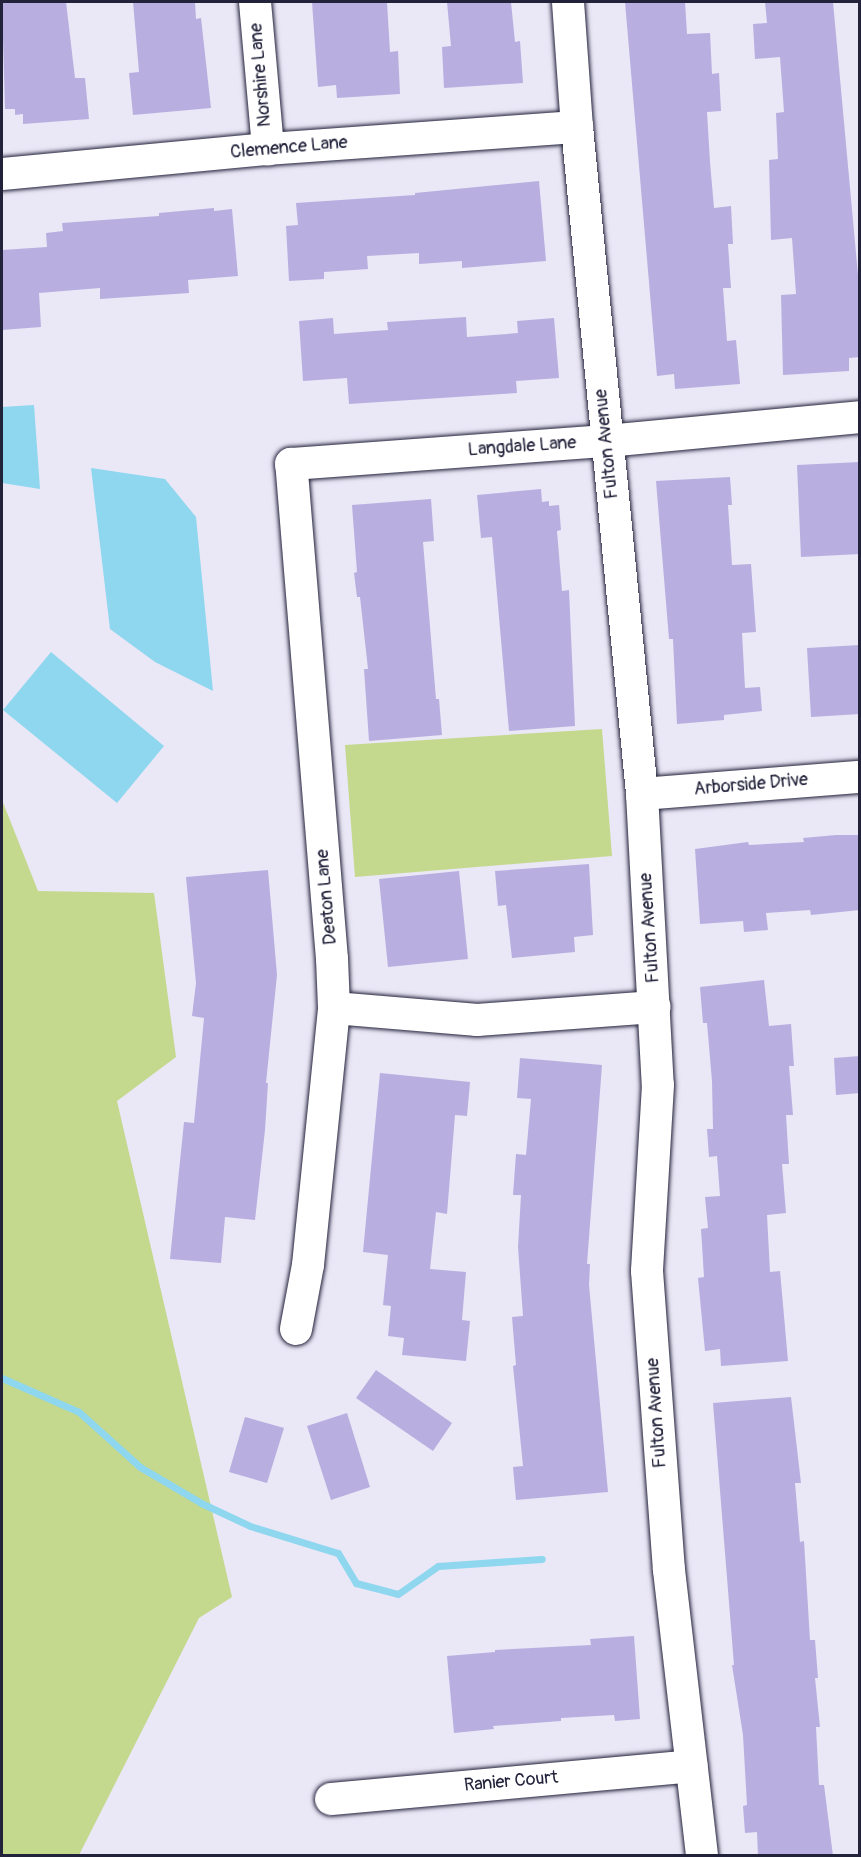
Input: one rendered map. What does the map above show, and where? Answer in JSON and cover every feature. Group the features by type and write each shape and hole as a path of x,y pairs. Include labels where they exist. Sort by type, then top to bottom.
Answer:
{"street":[{"name":"Norshire Lane","path":"255,2 268,150"},
{"name":"Fulton Avenue","path":"568,2 577,127 642,794 658,1085 647,1271 669,1570 702,1856"},
{"name":"Clemence Lane","path":"2,174 268,150 577,127"},
{"name":"Langdale Lane","path":"291,464 607,441 860,417"},
{"name":"Deaton Lane","path":"291,464 331,948 333,1008 308,1265 296,1329"},
{"name":"Arborside Drive","path":"642,794 860,777"},
{"path":"333,1008 477,1020 655,1007"},
{"name":"Ranier Court","path":"331,1799 691,1766"}],"green space":[{"path":"602,729 612,856 355,877 345,745"},
{"path":"2,800 38,891 154,893 176,1057 117,1101 232,1597 199,1618 79,1855 2,1855"}],"water":[{"path":"34,405 40,489 2,483 2,407"},
{"path":"91,468 165,479 196,517 213,691 155,662 110,629"},
{"path":"51,652 164,746 117,803 3,710"}],"building":[{"path":"2,2 66,2 75,78 85,78 89,119 23,124 23,114 15,115 15,109 5,109"},
{"path":"133,2 195,2 196,19 201,18 211,108 133,115 129,73 139,72"},
{"path":"312,2 387,2 390,52 398,51 400,94 337,98 336,85 318,87"},
{"path":"447,2 511,2 515,42 520,41 523,83 444,88 442,47 451,46"},
{"path":"625,2 685,2 687,34 710,33 712,74 719,73 721,111 707,112 710,162 714,208 731,206 733,244 728,244 731,288 723,288 727,341 736,340 740,384 675,389 674,374 657,376"},
{"path":"765,2 833,2 860,297 860,357 849,358 849,371 783,375 781,295 796,294 792,238 771,240 769,160 778,159 776,113 784,112 780,57 755,59 753,24 767,23"},
{"path":"539,181 546,261 462,268 462,261 419,264 419,253 367,256 368,269 324,272 324,279 289,281 286,226 298,225 296,203 415,195 415,193"},
{"path":"214,208 214,211 232,209 238,276 188,280 189,293 100,299 100,288 39,293 41,327 2,330 2,250 47,247 46,233 63,231 62,223 159,216 159,213"},
{"path":"466,317 467,337 518,333 517,321 554,318 559,378 516,381 517,393 349,404 347,378 303,381 299,321 333,318 334,334 388,330 387,322"},
{"path":"860,462 860,554 801,557 797,465"},
{"path":"730,477 732,505 728,505 732,565 751,564 756,632 742,633 745,688 760,687 762,711 724,715 724,720 677,724 673,639 669,639 656,481"},
{"path":"541,489 542,502 549,501 549,506 559,505 561,530 557,531 562,591 569,590 575,726 509,731 492,537 481,538 477,495"},
{"path":"431,499 434,541 423,542 436,699 439,699 442,735 369,741 364,669 368,669 360,597 357,597 354,573 357,572 352,505"},
{"path":"860,645 860,714 811,717 807,648"},
{"path":"860,835 860,910 811,915 810,910 766,913 768,930 744,932 743,921 700,924 695,849 748,842 749,845 804,842 803,838"},
{"path":"589,864 593,935 574,937 575,952 512,958 506,905 498,906 495,871"},
{"path":"268,870 277,975 266,1083 268,1083 265,1130 255,1220 225,1217 221,1263 170,1259 184,1122 194,1123 204,1018 192,1016 196,983 186,877"},
{"path":"459,871 468,959 388,967 379,879"},
{"path":"764,980 769,1026 791,1024 794,1066 789,1066 793,1115 786,1115 789,1164 782,1164 786,1213 767,1215 770,1272 780,1271 788,1361 721,1366 720,1349 705,1351 698,1278 704,1277 701,1229 708,1228 705,1197 720,1196 717,1156 709,1157 707,1129 713,1129 712,1081 707,1023 703,1023 700,987"},
{"path":"860,1056 860,1093 836,1095 834,1058"},
{"path":"520,1058 602,1065 587,1264 590,1264 589,1285 608,1492 516,1500 513,1467 523,1466 513,1366 516,1365 512,1317 523,1316 518,1247 521,1195 513,1195 516,1154 526,1155 531,1099 517,1098"},
{"path":"380,1073 470,1082 467,1116 455,1115 447,1214 436,1212 430,1269 466,1272 462,1320 470,1321 466,1361 402,1355 404,1338 388,1336 391,1306 383,1305 388,1255 363,1252"},
{"path":"376,1370 452,1423 433,1451 356,1398"},
{"path":"791,1397 801,1483 795,1483 800,1542 804,1541 810,1640 815,1640 818,1678 815,1678 820,1727 816,1727 819,1785 824,1785 833,1856 758,1856 757,1832 745,1833 743,1806 747,1805 743,1735 732,1665 734,1665 713,1403"},
{"path":"347,1413 370,1487 331,1500 307,1426"},
{"path":"245,1417 284,1428 267,1483 229,1472"},
{"path":"634,1636 640,1719 615,1721 614,1715 561,1718 561,1721 493,1726 494,1729 454,1733 447,1656 495,1652 495,1650 591,1645 590,1639"}],"waterway":[{"path":"2,1378 79,1412 140,1467 201,1503 250,1526 338,1553 356,1583 398,1594 438,1566 542,1559"}]}
